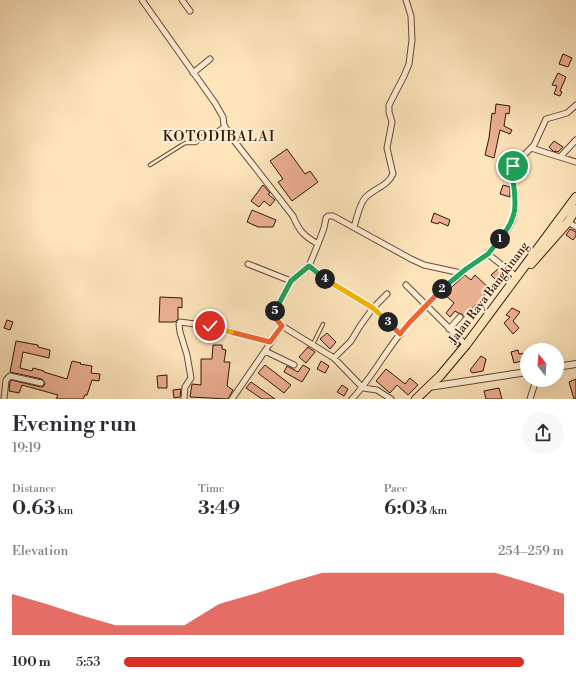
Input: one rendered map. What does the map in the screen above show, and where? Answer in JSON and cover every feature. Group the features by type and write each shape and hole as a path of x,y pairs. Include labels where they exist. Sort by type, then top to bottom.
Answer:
{"highway":[{"name":"Jalan Raya Bangkinang","path":"416,399 433,387 517,285 529,263 576,197"},
{"name":"Jalan Raya Bangkinang","path":"425,399 517,277 568,222 576,209"}],"street":[{"path":"142,0 215,103 223,117 224,126 293,216 296,224 304,236 318,244"},
{"path":"182,0 190,11"},
{"path":"354,227 362,202 370,194 387,183 393,174 387,148 392,122 389,112 389,105 406,70 412,40 411,16 406,0"},
{"path":"193,73 210,59"},
{"path":"352,399 363,388 387,350 426,305 461,273 488,254 509,227 514,216 516,201 512,171 513,166 531,148 546,119 567,113 576,105"},
{"path":"561,156 576,140"},
{"path":"531,148 561,156 576,162"},
{"path":"391,399 377,390 363,388 334,358 282,326 276,319 275,310 291,281 309,266 324,228 326,218 328,216 333,216 417,262 440,269 461,273"},
{"path":"568,222 576,227"},
{"path":"488,254 517,277"},
{"path":"248,264 291,281"},
{"path":"309,266 328,282 373,308 400,334"},
{"path":"406,285 466,345"},
{"path":"334,358 350,341 373,308 387,294"},
{"path":"449,329 460,317"},
{"path":"184,399 185,387 191,378 187,355 180,332 180,322 210,326 270,342"},
{"path":"232,399 282,326"},
{"path":"265,351 294,365"},
{"path":"564,366 576,364"},
{"path":"433,387 520,373"},
{"path":"4,399 6,380 10,376 42,383"},
{"path":"530,399 534,387"}],"lane":[{"path":"150,165 184,143 196,144 204,134 214,133 224,126"},
{"path":"312,344 323,324"}],"building":[{"path":"563,54 572,58 568,67 559,64"},
{"path":"558,73 566,77 560,91 562,92 560,96 554,94 557,86 552,85"},
{"path":"496,104 510,106 509,114 506,113 504,126 512,130 510,134 500,130 494,158 485,155 492,113 495,114"},
{"path":"554,141 563,147 558,152 553,151 549,147"},
{"path":"287,149 305,174 310,171 318,182 292,201 278,182 283,179 270,161"},
{"path":"263,185 270,193 268,194 275,200 270,206 264,201 259,207 251,201"},
{"path":"503,185 510,187 510,197 500,194"},
{"path":"252,210 276,220 273,227 258,227 247,222"},
{"path":"434,213 450,220 448,226 439,222 438,224 431,222"},
{"path":"570,229 576,232 576,236 573,240 566,235"},
{"path":"499,268 508,275 499,283 491,275"},
{"path":"465,275 471,280 475,275 490,289 464,317 462,314 455,311 450,317 446,313 454,303 444,294"},
{"path":"160,297 182,298 182,308 178,307 178,319 175,322 159,322"},
{"path":"512,308 520,312 513,321 519,328 513,334 504,323 510,317 506,315"},
{"path":"7,320 13,322 10,330 4,328"},
{"path":"327,333 336,342 330,349 320,339"},
{"path":"451,336 460,344 457,347 448,339"},
{"path":"16,341 38,345 38,347 50,350 49,358 23,352 20,368 32,371 33,368 67,379 72,361 92,366 91,373 100,374 99,381 92,380 87,395 85,395 83,399 56,399 58,395 22,385 19,393 9,391 11,380 41,387 44,386 45,383 42,379 10,372"},
{"path":"213,345 222,345 222,349 226,350 224,362 230,362 227,386 233,390 228,399 190,397 192,384 201,385 201,359 212,359"},
{"path":"308,347 315,352 306,363 299,357"},
{"path":"518,350 520,354 520,362 514,363 511,352"},
{"path":"481,356 486,359 483,371 472,373 470,370"},
{"path":"321,361 329,366 325,373 317,369"},
{"path":"265,365 291,385 284,393 258,373"},
{"path":"303,365 310,369 302,382 284,372 287,366 298,372"},
{"path":"386,369 405,384 410,378 418,385 408,395 397,385 390,393 376,381"},
{"path":"167,375 167,388 158,388 157,376"},
{"path":"576,379 576,399 574,399 569,382"},
{"path":"251,382 275,399 262,399 246,388"},
{"path":"342,385 348,389 344,396 337,392"},
{"path":"499,388 502,399 486,399 484,391"},
{"path":"181,389 180,397 174,398 173,390"}],"district":[{"name":"KOTODIBALAI","path":"219,137"}],"route":[{"path":"210,326 270,342 282,326 276,319 274,314 275,310 291,281 309,266 328,282 373,308 400,334 435,296 466,269 488,254 509,227 514,216 516,201 512,171 513,166"}]}
